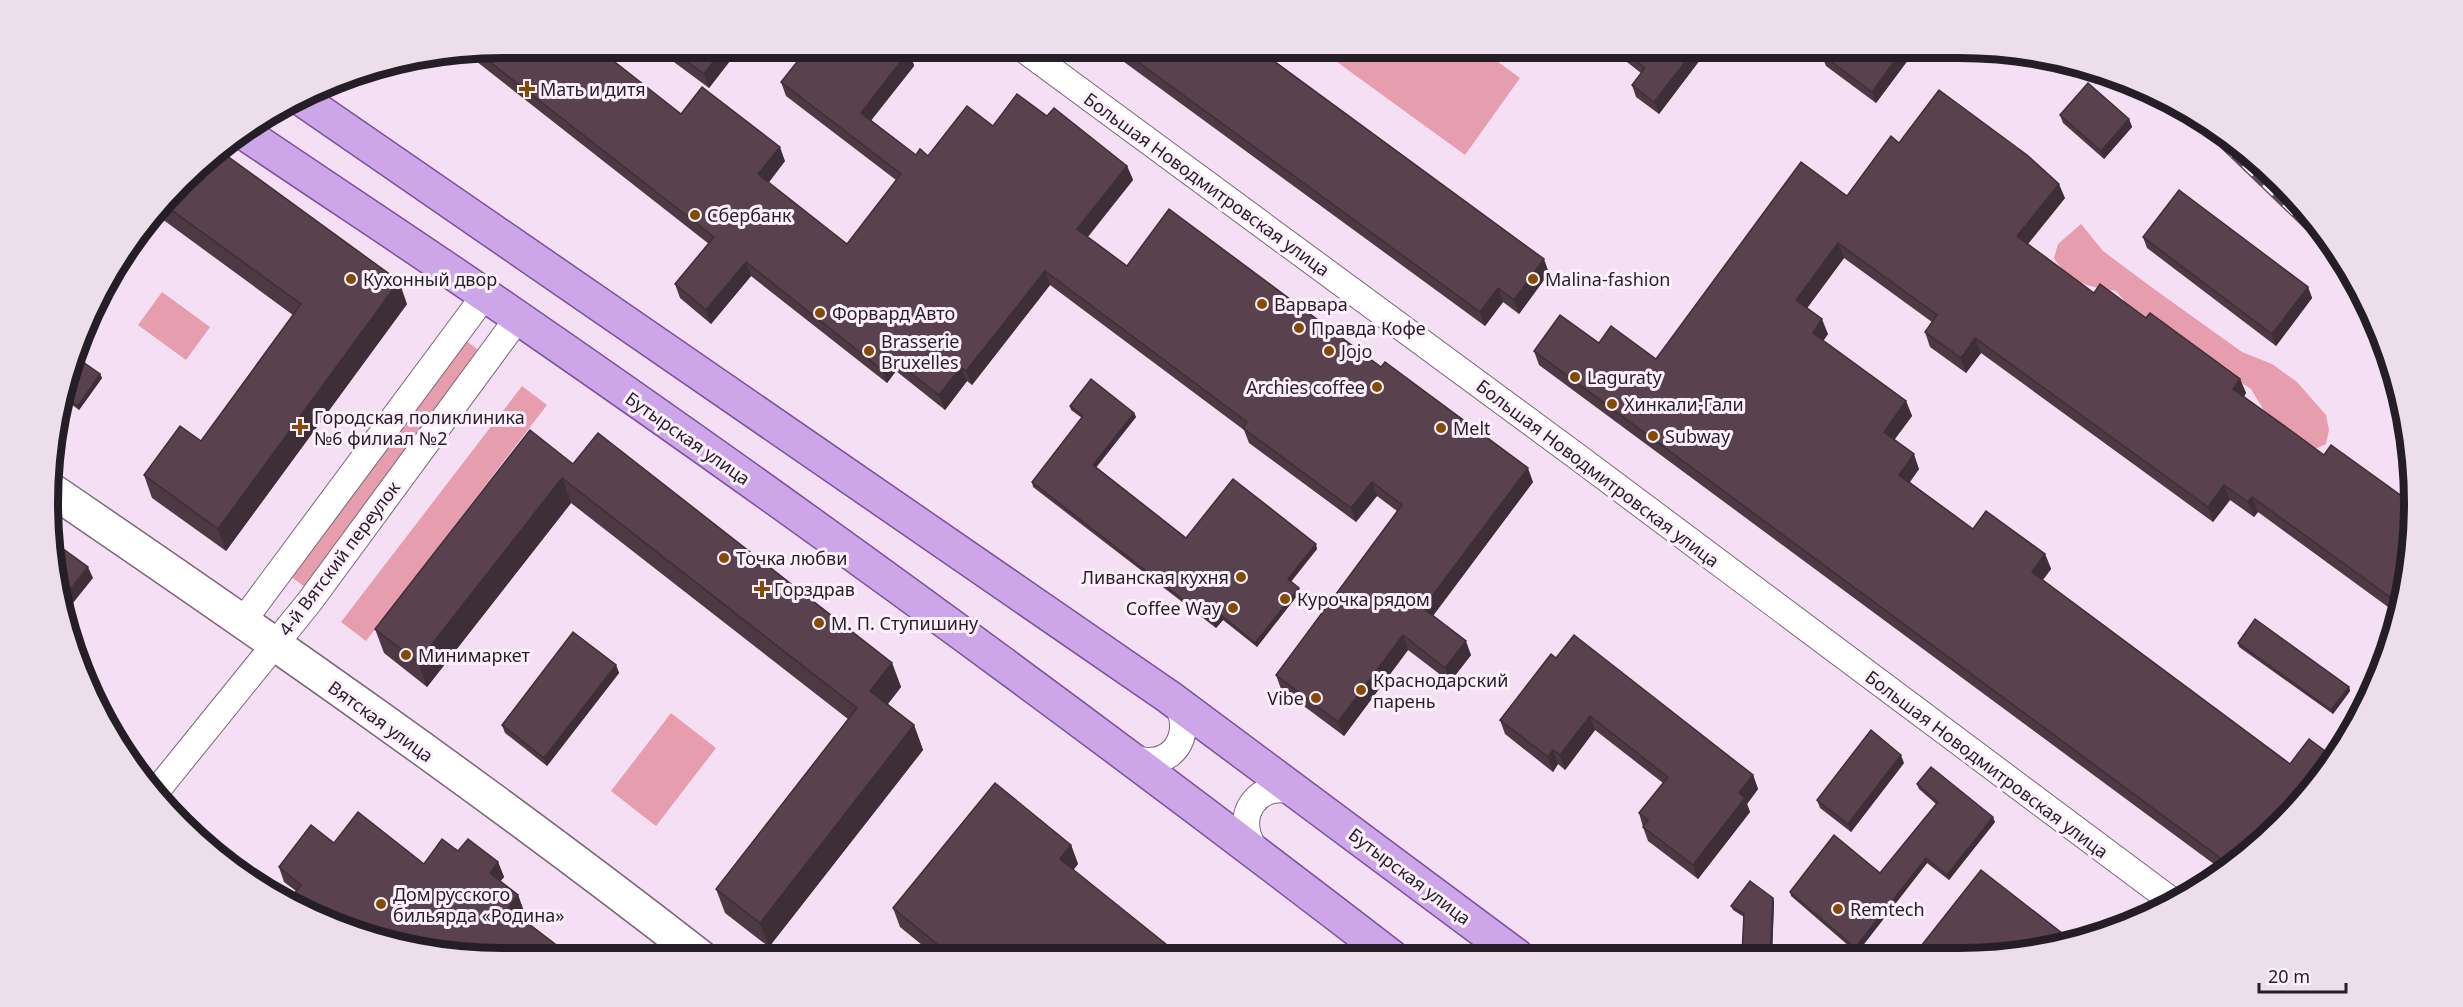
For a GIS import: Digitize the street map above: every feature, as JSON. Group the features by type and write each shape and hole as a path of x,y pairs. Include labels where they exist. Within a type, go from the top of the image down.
{"main road":[{"name":"Бутырская улица","path":"308,104 1169,697 1506,948"},
{"name":"Бутырская улица","path":"251,137 485,295 926,607 1259,854 1380,948"}],"street":[{"name":"Большая Новодмитровская улица","path":"1036,58 1575,455 2167,897"},
{"path":"243,621 485,295"},
{"name":"4-й Вятский переулок","path":"160,786 330,574 518,318"},
{"name":"Вятская улица","path":"58,495 243,621 600,879 689,948"},
{"name":"Бутырская улица","path":"1125,754 1149,761 1162,759 1176,747 1184,730 1184,717 1179,706 1169,697"},
{"name":"Бутырская улица","path":"1259,854 1250,845 1246,833 1245,820 1253,803 1268,791 1280,788 1293,790 1304,796"}],"shaded area":[{"path":"1340,58 1493,58 1520,78 1465,155 1337,62"},
{"path":"2081,224 2103,251 2154,289 2242,352 2272,364 2297,382 2326,415 2329,430 2326,444 2313,450 2266,414 2251,389 2178,342 2144,324 2116,291 2088,285 2066,273 2054,258 2058,244"},
{"path":"162,292 210,327 186,360 138,325"},
{"path":"460,336 482,353 309,590 286,573"},
{"path":"522,386 547,405 366,641 341,622"},
{"path":"671,713 716,748 656,826 611,791"}],"building":[{"path":"610,58 681,114 702,87 780,147 758,174 847,244 901,174 781,82 800,58 903,58 861,113 916,155 920,149 928,156 967,106 993,126 1017,94 1047,116 1054,108 1127,166 1077,229 1127,266 1169,209 1381,367 1385,362 1528,468 1423,608 1466,641 1445,668 1403,635 1338,722 1276,675 1402,505 1372,482 1351,508 1243,428 1247,422 1045,271 966,371 961,367 939,395 890,357 881,369 746,262 706,310 675,284 714,237 485,59"},
{"path":"682,58 716,58 704,74"},
{"path":"1133,58 1270,58 1544,259 1514,300 1498,288 1480,312"},
{"path":"1632,58 1688,58 1654,102 1632,85 1645,68"},
{"path":"1826,58 1897,58 1872,92"},
{"path":"2088,83 2129,119 2101,151 2060,115"},
{"path":"1939,90 2027,155 2059,184 2017,236 2094,293 2100,284 2146,318 2150,313 2240,379 2233,389 2324,455 2331,445 2404,498 2404,533 2394,600 2252,497 2248,502 2224,485 2208,507 1975,338 1961,358 1925,332 1937,315 1838,243 1796,300 1822,319 1813,333 1906,401 1884,432 1914,454 1899,475 1973,529 1986,511 2045,554 2032,572 2290,764 2309,739 2328,753 2294,797 2274,818 2225,861 1534,351 1560,315 1599,343 1611,326 1656,359 1801,162 1847,196 1891,136 1899,143"},
{"path":"226,155 399,281 218,529 144,475 180,426 201,441 301,304 170,209"},
{"path":"2179,190 2308,287 2272,334 2143,237"},
{"path":"82,361 100,374 78,406 71,401"},
{"path":"1091,379 1134,413 1093,465 1186,538 1233,479 1316,544 1288,579 1299,588 1255,643 1221,615 1214,624 1032,482 1083,416 1070,406"},
{"path":"530,430 573,464 598,433 892,663 870,691 914,725 760,923 716,889 857,708 562,478 418,662 375,629"},
{"path":"60,547 88,567 68,592"},
{"path":"2255,619 2349,687 2331,710 2238,643"},
{"path":"573,632 616,665 544,758 502,725"},
{"path":"1574,635 1753,775 1739,793 1745,798 1693,865 1643,827 1648,820 1639,813 1668,777 1590,716 1560,755 1553,750 1548,757 1500,720 1551,654 1556,658"},
{"path":"1871,730 1901,755 1848,824 1817,800"},
{"path":"1931,767 1993,817 1947,875 1926,858 1855,948 1790,892 1834,835 1880,873 1938,802 1917,784"},
{"path":"995,783 1071,845 1060,859 1171,948 942,948 893,908"},
{"path":"358,812 424,864 442,839 458,851 468,839 498,862 490,873 518,895 508,908 560,948 474,948 417,940 360,925 293,895 301,885 279,867 311,825 334,843"},
{"path":"1981,870 2065,935 1989,948 1920,948"},
{"path":"1750,881 1773,898 1770,948 1742,948 1744,914 1731,906"}],"railway":[{"path":"2220,143 2309,229"}],"place":[{"name":"Мать и дитя","path":"527,89"},
{"name":"Сбербанк","path":"695,215"},
{"name":"Кухонный двор","path":"351,279"},
{"name":"Malina-fashion","path":"1533,279"},
{"name":"Варвара","path":"1262,304"},
{"name":"Форвард Авто","path":"820,313"},
{"name":"Правда Кофе","path":"1299,328"},
{"name":"Brasserie Bruxelles","path":"869,351"},
{"name":"Jojo","path":"1329,351"},
{"name":"Laguraty","path":"1575,377"},
{"name":"Archies coffee","path":"1377,387"},
{"name":"Хинкали-Гали","path":"1612,404"},
{"name":"Городская поликлиника №6 филиал №2","path":"300,427"},
{"name":"Melt","path":"1441,428"},
{"name":"Subway","path":"1653,436"},
{"name":"Точка любви","path":"724,558"},
{"name":"Ливанская кухня","path":"1241,577"},
{"name":"Горздрав","path":"762,589"},
{"name":"Курочка рядом","path":"1285,599"},
{"name":"Coffee Way","path":"1233,608"},
{"name":"М. П. Ступишину","path":"819,623"},
{"name":"Минимаркет","path":"406,655"},
{"name":"Краснодарский парень","path":"1361,690"},
{"name":"Vibe","path":"1316,698"},
{"name":"Дом русского бильярда «Родина»","path":"381,904"},
{"name":"Remtech","path":"1838,909"}]}
